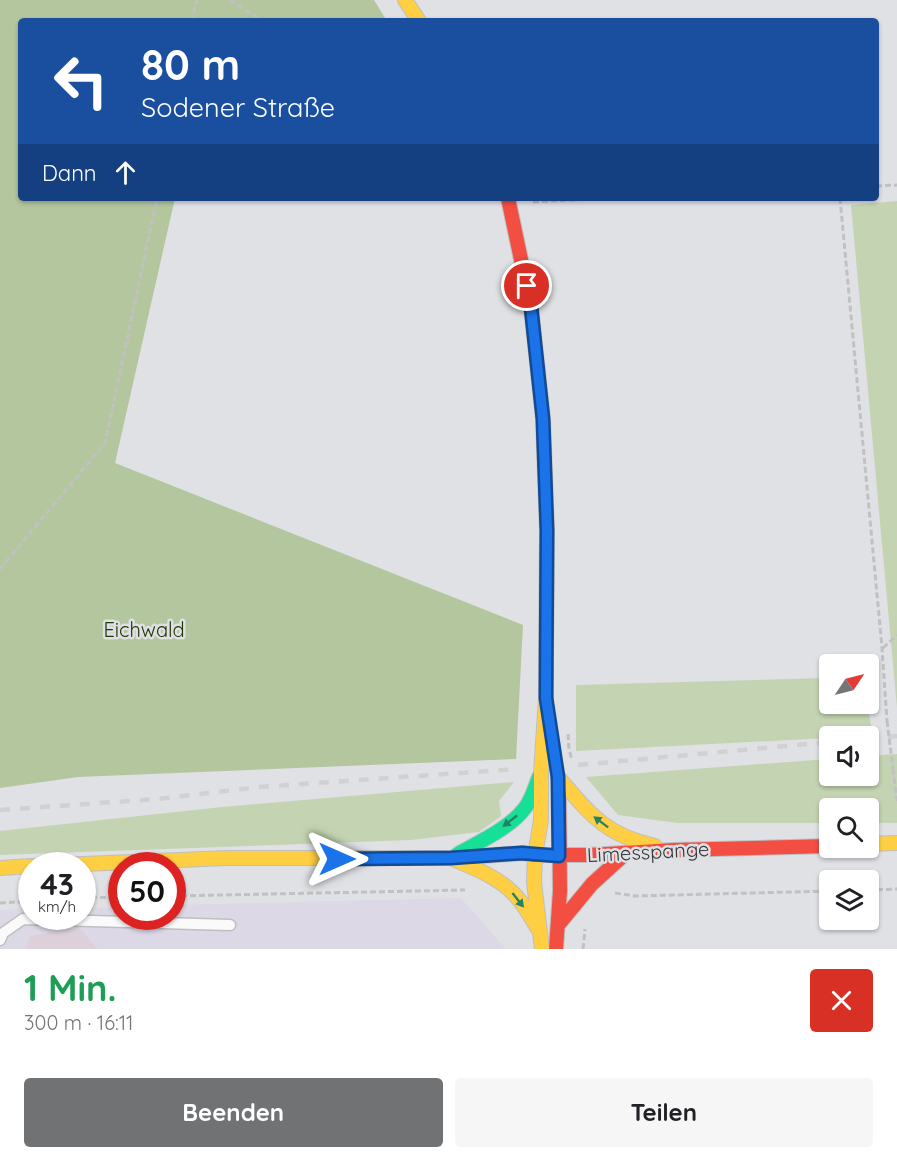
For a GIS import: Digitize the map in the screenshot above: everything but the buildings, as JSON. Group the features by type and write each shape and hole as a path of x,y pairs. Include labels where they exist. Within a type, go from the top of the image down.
{"main road":[{"path":"405,0 417,18"},
{"path":"508,201 531,307 543,419 547,531 546,698 541,773 541,820 535,855 534,882 542,949"},
{"path":"546,698 557,766 561,893 556,949"},
{"path":"557,766 592,815 614,832 640,843 674,850"},
{"path":"451,858 492,835 517,816 526,807 541,773"},
{"path":"879,844 897,843"},
{"name":"Limesspange","path":"96,863 227,858 451,858 522,853 559,856 819,846"},
{"path":"559,924 592,884 625,854"},
{"path":"451,858 488,875 511,891 541,933"},
{"name":"Limesspange","path":"0,867 18,866"}],"lane":[{"path":"0,940 3,933 23,919 230,925"}],"path":[{"path":"192,18 197,0"},
{"path":"230,0 258,18"},
{"path":"879,186 897,185"},
{"path":"0,569 105,443 156,201"},
{"path":"840,201 887,721 897,801"},
{"path":"882,648 897,635"},
{"path":"592,884 604,892 635,896 819,891"},
{"path":"879,890 897,889 897,895"},
{"path":"186,896 474,890"},
{"path":"0,903 18,902"}],"shaded area":[{"path":"461,898 506,949 0,949 0,910 18,909 18,930 96,930 96,908 108,907 108,930 186,930 186,905"}],"green space":[{"name":"Eichwald","path":"0,0 374,0 385,18 18,18 18,201 174,201 115,463 523,625 516,759 78,777 0,788"},
{"path":"897,201 897,708 851,205"},
{"path":"819,678 819,714 869,714 871,726 819,726 819,739 576,751 576,685"},
{"path":"897,754 897,823 879,823 879,798 819,798 819,823 678,823 618,815 586,777 819,760 819,786 879,786 879,755"},
{"path":"514,782 499,801 501,816 479,832 411,840 82,852 18,852 18,854 0,855 0,831 222,807"}],"railway":[{"path":"879,738 897,736"},
{"path":"578,765 819,743"},
{"path":"0,810 158,799 259,787 518,769"}],"traffic: fast":[{"path":"458,854 494,834 519,815 530,801 539,777"}],"traffic: slow":[{"path":"405,0 417,18"},
{"path":"542,949 534,882 535,855 541,820 546,652"},
{"path":"558,777 590,812 611,829 623,836 655,846"},
{"path":"879,844 897,843"},
{"path":"96,863 227,858 467,857"},
{"path":"453,859 485,873 508,888 521,902 538,929"},
{"path":"0,868 18,867"}],"traffic: jam":[{"path":"509,201 531,307 543,419 547,531 546,652"},
{"path":"556,949 560,891 559,795"},
{"path":"467,857 522,853 589,855 819,846"},
{"path":"559,924 592,884 625,854"}],"route":[{"path":"337,859 451,858 522,853 559,856 558,777 546,698 547,531 543,419 527,286"}]}
